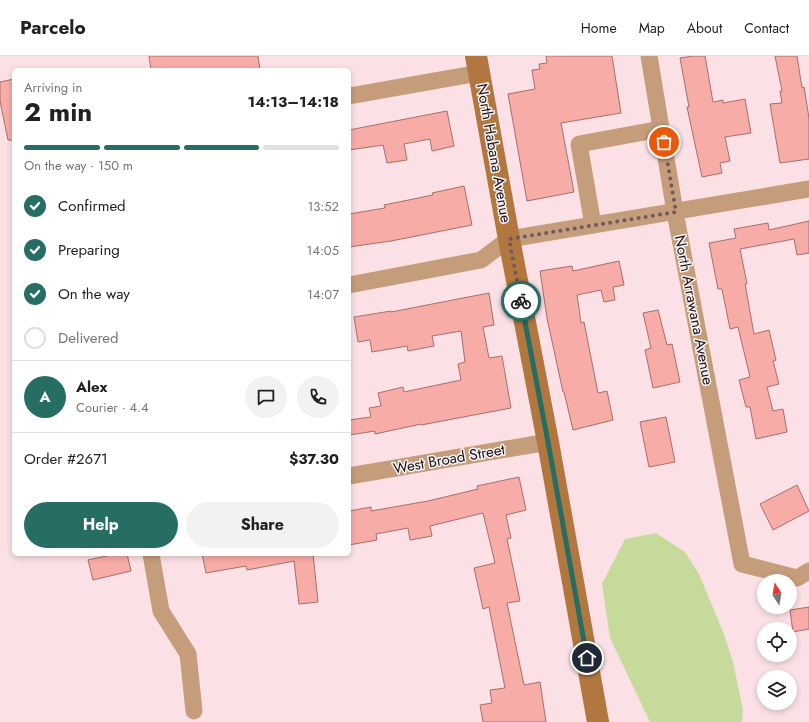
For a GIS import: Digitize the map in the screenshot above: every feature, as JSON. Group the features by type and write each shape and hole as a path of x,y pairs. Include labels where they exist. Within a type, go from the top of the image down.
{"street":[{"name":"North Arrawana Avenue","path":"648,56 742,564 797,578 809,571"},
{"path":"351,96 478,64"},
{"name":"North Habana Avenue","path":"478,64 598,722"},
{"path":"593,225 579,144 661,128"},
{"path":"351,286 481,260 509,239 809,189"},
{"name":"West Broad Street","path":"351,476 548,442"},
{"path":"151,556 161,611 188,654 194,711"}],"green space":[{"path":"656,533 685,552 699,574 724,634 733,662 743,710 742,722 650,722 610,638 602,584 625,539"}],"building":[{"path":"149,56 258,56 260,68 151,68"},
{"path":"546,56 612,56 621,113 561,123 574,192 527,201 508,94 535,89 532,70 540,69 539,64 547,63"},
{"path":"705,56 713,102 723,100 723,103 745,99 751,133 725,137 730,161 720,163 722,173 702,177 687,107 689,107 680,58"},
{"path":"775,56 797,56 809,118 809,159 780,163 770,104 782,103 780,91 782,91"},
{"path":"12,79 12,140 8,140 0,101 0,82"},
{"path":"447,111 454,146 432,151 430,139 404,144 407,160 387,163 383,145 351,150 351,130"},
{"path":"464,186 472,225 391,241 351,247 351,214 385,208 384,205 433,195 432,193"},
{"path":"809,221 809,253 797,255 794,239 740,249 747,284 745,284 754,334 769,330 776,360 773,361 779,384 767,387 773,411 783,409 787,432 756,439 750,407 746,407 739,380 750,377 738,327 730,329 722,289 718,289 709,243 736,238 734,229 768,223 769,230"},
{"path":"619,261 624,285 613,287 615,300 604,302 601,290 577,295 581,323 584,322 598,393 607,391 613,420 573,430 547,318 540,271 572,266 573,271"},
{"path":"489,293 494,325 483,327 489,358 502,356 511,408 375,434 375,431 351,435 351,420 371,417 369,408 381,406 378,393 403,387 404,392 461,380 458,364 465,362 461,331 432,336 434,346 408,351 407,346 372,352 370,340 358,342 354,317 391,312"},
{"path":"658,310 667,345 672,344 680,382 653,388 645,350 651,348 643,313"},
{"path":"666,417 675,462 649,467 640,422"},
{"path":"519,477 526,510 506,515 511,538 507,539 520,601 507,603 524,685 540,682 546,722 483,722 480,705 492,703 490,690 505,688 489,607 483,609 474,568 495,563 483,513 430,526 432,536 410,540 408,528 376,534 377,540 351,545 351,511 371,507 371,511 428,501 478,489 477,486"},
{"path":"797,485 809,511 773,530 760,504"},
{"path":"106,556 127,556 131,571 93,580 88,560"},
{"path":"202,556 313,556 318,602 299,604 294,561 247,570 246,566 206,573"},
{"path":"809,607 809,629 797,631 797,622 792,622 791,614 797,614 797,609"}],"way so far":[{"path":"521,301 509,239 676,212 664,142"}],"route":[{"path":"521,301 587,658"}]}
